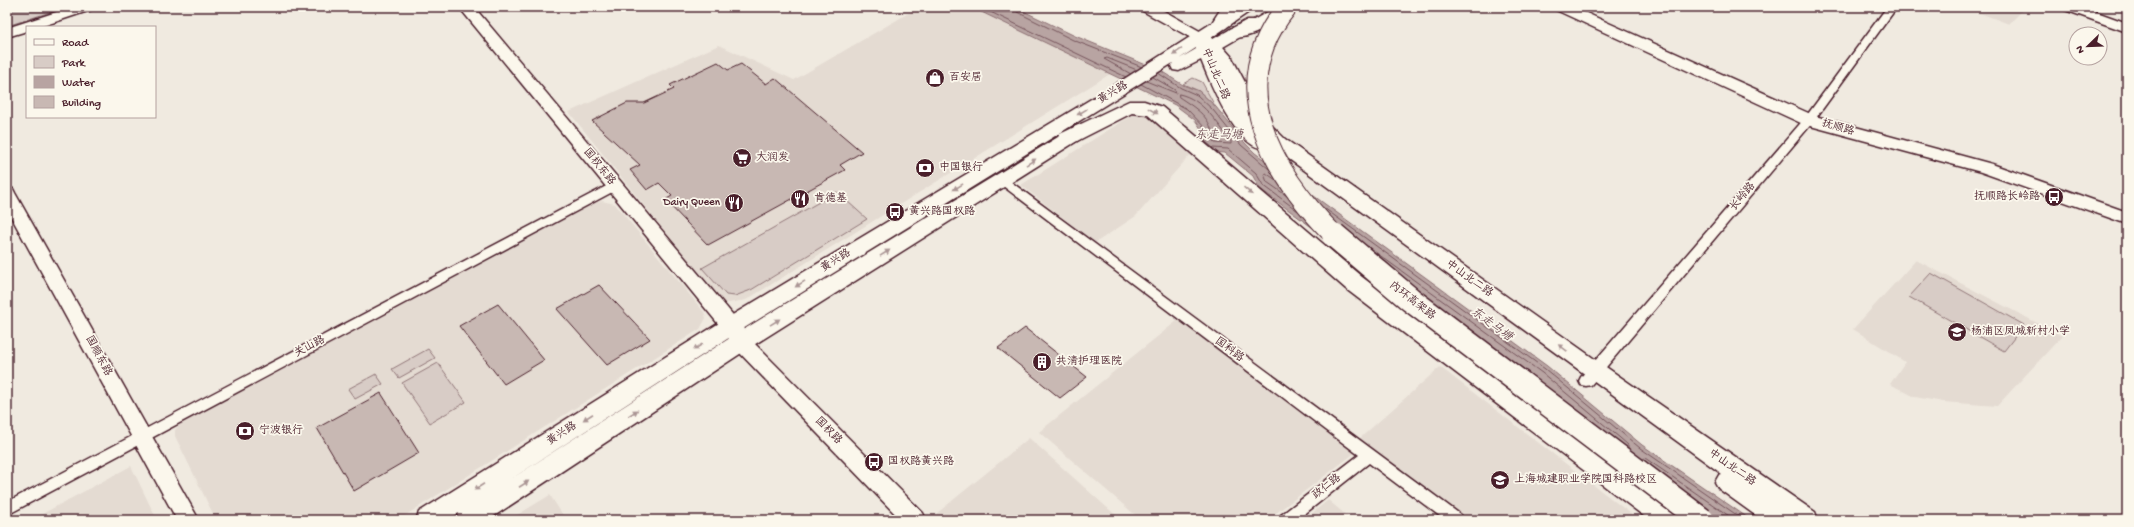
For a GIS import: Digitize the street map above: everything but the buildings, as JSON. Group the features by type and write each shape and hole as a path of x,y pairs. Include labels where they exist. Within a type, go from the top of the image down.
{"highway":[{"path":"1220,24 1226,14 1236,7"},
{"name":"内环高架路","path":"1274,7 1261,27 1247,61 1245,83 1246,113 1254,143 1266,168 1302,219 1365,277 1680,520"},
{"path":"1236,33 1258,25 1287,7"},
{"name":"内环高架路","path":"1287,7 1277,18 1264,43 1256,74 1255,96 1266,140 1280,171 1310,211 1346,248 1416,304 1702,520"},
{"path":"1067,139 1120,111 1134,106 1144,107 1155,111 1354,283 1401,320 1669,520"}],"main road":[{"name":"黄兴路","path":"1206,45 1220,24 1248,7"},
{"name":"黄兴路","path":"428,520 736,334 1161,70 1206,45 1236,33 1279,7"},
{"name":"中山北二路","path":"1206,45 1228,103 1242,124 1256,138 1591,376 1806,520"},
{"name":"黄兴路","path":"468,520 736,334 1003,180 1067,139 1134,88"},
{"name":"中山北二路","path":"1591,376 1781,520"}],"street":[{"path":"28,26 86,7"},
{"name":"国权东路","path":"466,7 736,334"},
{"path":"1146,7 1206,45"},
{"name":"抚顺路","path":"1561,7 1809,120 1986,168 2127,218"},
{"name":"长岭路","path":"1591,376 1809,120 1892,7"},
{"path":"2070,7 2127,28"},
{"path":"7,33 26,27"},
{"name":"国科路","path":"1003,180 1456,520"},
{"name":"关山路","path":"7,509 614,186"},
{"name":"国顺东路","path":"7,193 188,520"},
{"name":"国权路","path":"736,334 915,520"},
{"name":"政仁路","path":"1286,520 1369,455"}],"shaded area":[{"path":"919,7 971,7 1110,74 746,300 723,304 569,112 719,45 794,80"},
{"path":"1964,7 2026,7 2009,24"},
{"path":"1137,112 1148,116 1191,154 1136,216 1095,243 1021,185"},
{"path":"602,201 615,204 704,312 706,318 700,329 398,520 216,520 175,436 175,430 181,423 189,417 482,261 593,203"},
{"name":"杨浦区凤城新村小学","path":"1916,260 2062,336 1997,406 1943,402 1915,397 1890,384 1905,362 1853,329"},
{"path":"1178,320 1356,452 1267,520 1141,520 1039,432"},
{"name":"上海城建职业学院国科路校区","path":"1440,367 1639,520 1465,520 1358,440"},
{"path":"1029,438 1121,520 942,520 936,514"},
{"path":"131,466 157,520 31,520"},
{"path":"550,495 566,520 509,520"},
{"path":"1328,500 1352,520 1304,520"}],"green space":[{"path":"7,7 66,7 7,26"},
{"path":"1193,78 1202,82 1215,106 1199,91 1183,84"},
{"path":"837,192 867,219 751,290 735,296 726,295 702,268"},
{"path":"1931,273 2024,325 2004,351 1909,297"},
{"path":"428,349 435,358 399,378 392,369"},
{"path":"438,363 466,402 430,423 402,383"},
{"path":"376,374 383,384 355,399 348,389"}],"water":[{"name":"东走马塘","path":"971,7 1015,7 1075,36 1161,71 1183,85 1199,91 1216,107 1244,142 1255,153 1547,366 1642,445 1751,520 1707,520 1259,188 1253,176 1225,153 1211,152 1197,140 1204,133 1195,120 1175,105"}],"place":[{"name":"百安居","path":"935,78"},
{"name":"大润发","path":"742,158"},
{"name":"中国银行","path":"925,168"},
{"name":"抚顺路长岭路","path":"2054,197"},
{"name":"肯德基","path":"800,199"},
{"name":"Dairy Queen","path":"734,203"},
{"name":"黄兴路国权路","path":"895,212"},
{"name":"杨浦区凤城新村小学","path":"1957,332"},
{"name":"共清护理医院","path":"1042,362"},
{"name":"宁波银行","path":"245,431"},
{"name":"国权路黄兴路","path":"874,462"},
{"name":"上海城建职业学院国科路校区","path":"1500,480"}]}
